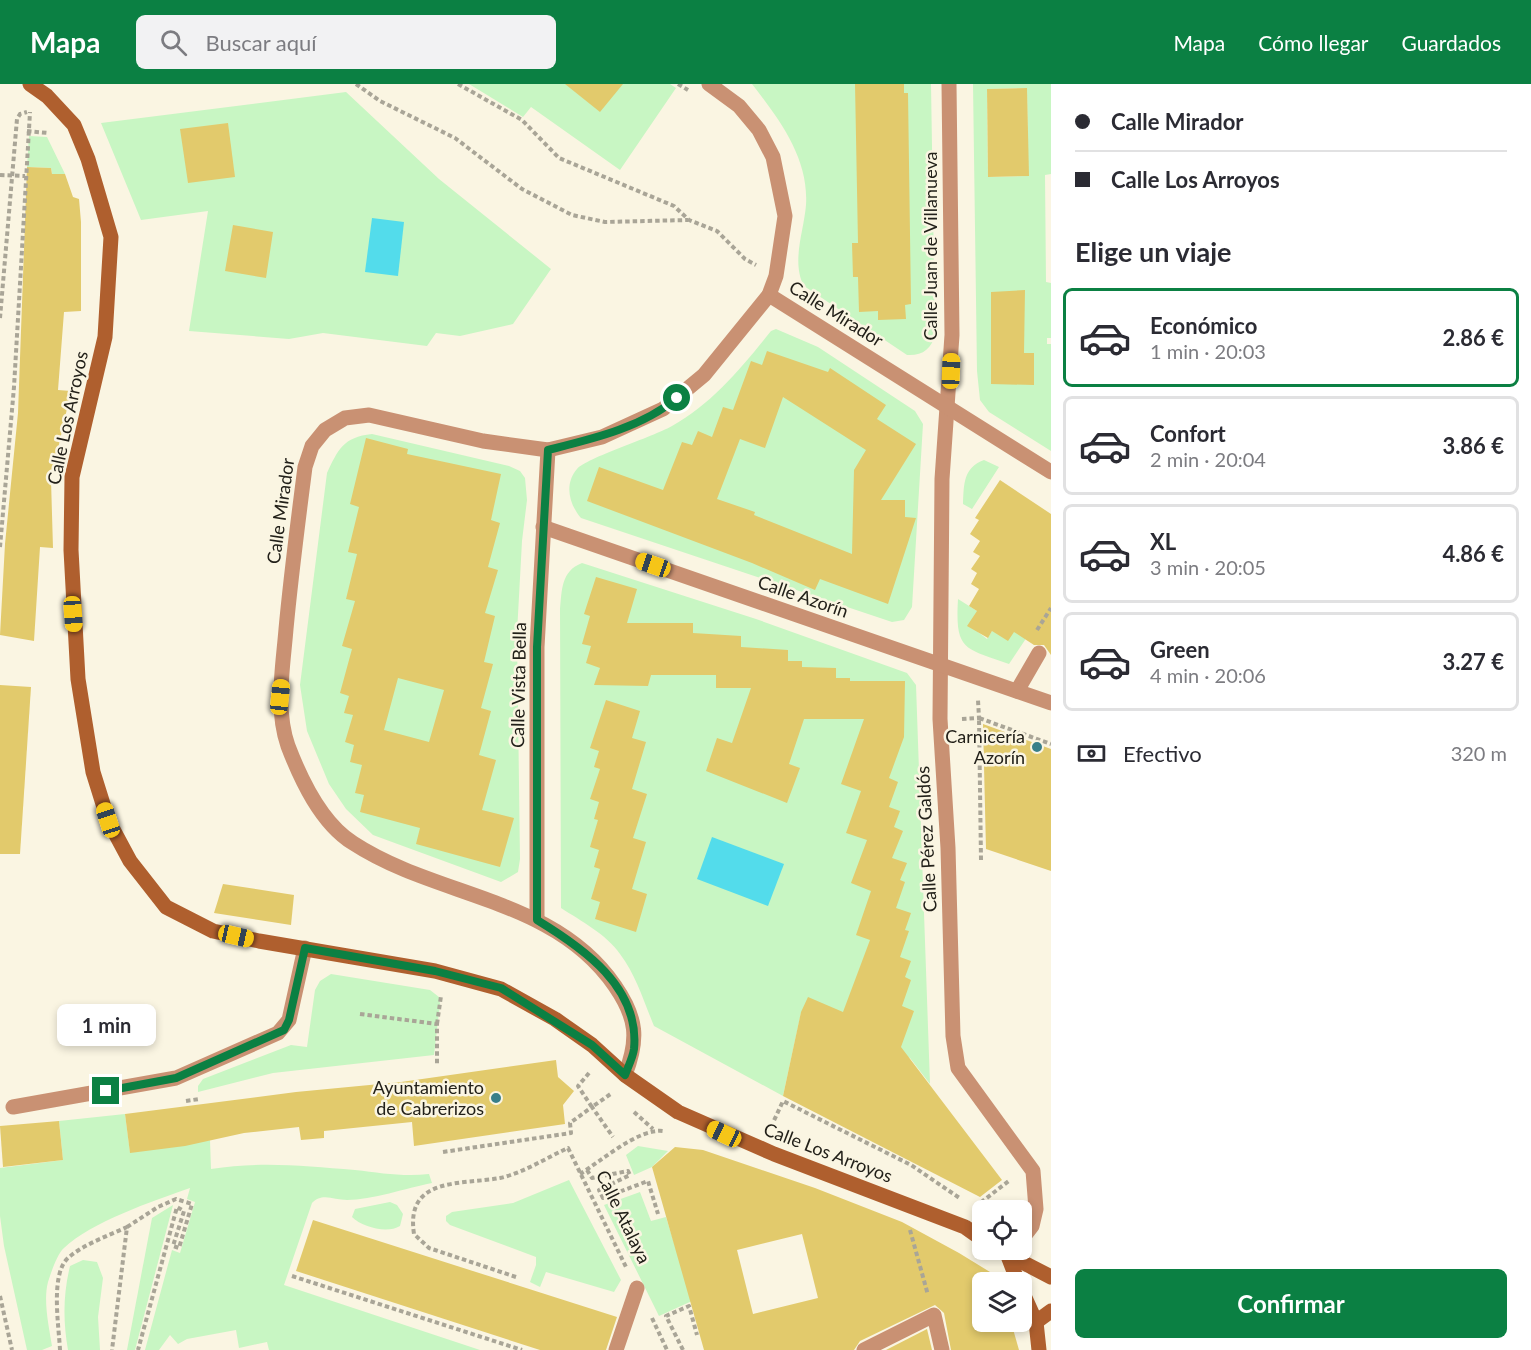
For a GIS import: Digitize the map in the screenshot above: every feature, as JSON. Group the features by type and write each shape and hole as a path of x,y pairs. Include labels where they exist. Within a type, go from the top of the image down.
{"street":[{"name":"Calle Los Arroyos","path":"30,84 47,96 74,125 88,159 111,237 105,337 72,477 70,505 72,603 78,679 93,772 108,820 130,861 166,907 213,931 435,971 501,988 592,1045 625,1075 678,1112 724,1134 965,1227 972,1232"},
{"path":"709,84 740,106 759,130 773,157 785,216 776,276 769,295"},
{"name":"Calle Juan de Villanueva","path":"949,84 952,334 949,407"},
{"name":"Calle Mirador","path":"625,1075 634,1051 634,1024 628,1005 603,968 580,948 537,920 493,899 389,864 351,842 325,817 308,788 288,744 280,697 305,467 312,446 325,430 345,418 369,415 483,441 548,450 602,436 663,409 704,375 769,295 1051,472"},
{"name":"Calle Pérez Galdós","path":"949,407 942,479 940,666 953,1036 958,1068 1033,1171 1036,1209 1032,1226"},
{"name":"Calle Vista Bella","path":"537,920 537,647 548,450"},
{"name":"Calle Azorín","path":"543,527 1051,703"},
{"path":"1017,691 1039,653"},
{"path":"13,1107 176,1078 284,1030 289,1020 305,948"},
{"path":"1021,1260 1051,1277"},
{"name":"Calle Atalaya","path":"616,1350 636,1288"},
{"path":"1036,1322 1051,1311"},
{"path":"1032,1313 1036,1322 1039,1350"},
{"path":"864,1350 934,1316 942,1350"}],"path":[{"path":"356,84 380,101 455,138 522,189 572,215 605,222 689,220"},
{"path":"458,84 522,120 559,158 674,206 689,220 717,231 745,259 776,276"},
{"path":"678,84 698,95"},
{"path":"0,318 17,119 20,114 28,112 38,118"},
{"path":"0,547 14,387 28,112"},
{"path":"43,122 54,142"},
{"path":"27,131 49,133"},
{"path":"0,175 25,176"},
{"path":"753,274 759,255"},
{"path":"981,860 979,718 1051,744"},
{"path":"360,1014 437,1024 437,1065"},
{"path":"587,1076 578,1086 613,1137"},
{"path":"443,1152 571,1133 570,1123 614,1091 622,1100"},
{"path":"769,1132 783,1101 911,1165 974,1208 1012,1178"},
{"path":"630,1108 654,1129"},
{"name":"Calle Atalaya","path":"516,1277 455,1258 420,1242 414,1234 414,1213 421,1198 433,1189 451,1183 500,1178 568,1148 667,1350"},
{"name":"Calle Atalaya","path":"587,1170 592,1178 628,1171 630,1175 600,1190 603,1198 648,1181 658,1214"},
{"path":"60,1350 57,1284 66,1260 78,1251 176,1199 192,1204 179,1248 173,1246 184,1211 177,1207 138,1350"},
{"path":"904,1203 934,1316"},
{"path":"112,1350 127,1227"},
{"path":"292,1276 522,1350"},
{"path":"0,1296 12,1350"},
{"path":"683,1350 666,1316 688,1306 697,1335"}],"green space":[{"path":"469,84 670,84 676,88 620,170 531,107 523,117"},
{"path":"752,84 931,84 935,334 929,348 922,353 907,355 804,286 800,277 798,257 806,205 803,171 782,125"},
{"path":"973,84 1051,84 1051,174 1045,175 1046,282 1051,283 1051,338 1047,338 1047,344 1051,344 1051,451 989,412 980,400 977,371","holes":["1027,88 1028,176 988,177 987,89"]},
{"path":"346,92 439,179 551,269 513,324 460,336 436,333 427,346 323,333 289,339 189,331 208,211 141,220 101,123"},
{"path":"29,136 47,137 65,174 52,174 51,168 27,167"},
{"path":"776,329 818,347 915,411 923,424 912,607 904,620 892,622 581,518 573,507 569,487 577,469 593,459 663,431 687,417 714,396 771,331"},
{"path":"372,434 509,466 520,471 525,478 527,500 522,541 517,633 520,859 518,872 501,882 373,835 346,809 329,784 307,731 300,685 327,473 343,446 354,438"},
{"path":"984,460 999,467 972,509 963,504 966,478 972,467"},
{"path":"582,563 756,619 907,673 916,685 930,1084 910,1058 801,1013 783,1096 654,1026 635,980 620,954 600,934 561,908 560,609 566,576 575,566"},
{"path":"958,599 977,611 978,632 987,639 992,631 1023,618 1035,625 1009,664 972,650 966,645 958,629"},
{"path":"331,974 430,990 439,997 434,1055 273,1073 198,1092 198,1086 203,1079 291,1045 307,1047 315,990 320,981"},
{"path":"125,1114 130,1152 210,1140 211,1169 248,1165 283,1165 401,1175 429,1174 432,1183 357,1199 342,1200 324,1197 312,1203 284,1285 480,1350 269,1350 267,1342 239,1348 236,1330 187,1339 178,1344 170,1335 159,1350 145,1350 172,1250 180,1253 195,1202 187,1199 190,1188 106,1221 76,1238 64,1248 54,1264 46,1297 52,1346 42,1350 27,1350 4,1246 0,1216 0,1168 63,1160 59,1121"},
{"path":"638,1146 668,1151 652,1167 634,1175 626,1155"},
{"path":"569,1180 621,1280 614,1292 546,1272 540,1287 530,1282 536,1265 536,1257 450,1225 446,1221 446,1216 452,1212 513,1203"},
{"path":"640,1192 651,1221 666,1217 692,1301 659,1316 604,1205"},
{"path":"390,1202 397,1205 403,1214 400,1226 395,1228 375,1228 362,1224 352,1217 355,1209"},
{"path":"173,1205 135,1350 127,1350 152,1218"},
{"path":"83,1260 97,1262 103,1278 98,1317 100,1350 68,1350 65,1329 66,1287 70,1266"}],"water":[{"path":"372,218 404,222 398,276 365,272"},
{"path":"712,837 784,864 768,906 697,879"}],"building":[{"path":"565,84 623,84 600,112"},
{"path":"855,84 904,84 904,93 908,93 911,304 905,305 906,319 878,320 878,311 859,312 858,277 853,277 852,243 858,243"},
{"path":"1027,88 1029,176 988,177 987,89"},
{"path":"228,123 235,177 188,183 180,129"},
{"path":"27,167 51,168 52,174 65,174 73,197 79,199 81,222 81,311 64,312 58,390 71,391 51,480 53,548 40,547 34,641 0,635 5,544 18,413"},
{"path":"233,225 273,232 266,278 225,271"},
{"path":"1025,290 1024,353 1034,353 1034,385 991,384 991,292"},
{"path":"767,351 828,372 830,368 886,405 877,419 916,444 881,500 905,500 905,517 916,518 888,604 820,579 815,590 752,563 587,501 599,467 663,490 682,442 692,445 698,431 712,437 723,407 733,410 751,361 762,365","holes":["783,397 866,450 854,470 852,554 754,515 755,512 717,499 740,439 765,448"]},
{"path":"366,438 408,449 407,454 501,474 491,520 500,523 488,567 498,570 485,613 495,616 484,662 493,664 481,708 491,711 479,755 496,760 482,810 514,818 500,867 416,844 420,828 360,812 364,795 355,793 362,765 350,762 354,745 345,742 353,715 344,713 349,696 340,693 352,649 342,646 355,601 346,599 357,554 348,552 359,507 350,504","holes":["398,678 444,690 429,742 384,730"]},
{"path":"1000,480 1051,514 1051,655 1044,645 1034,645 1014,632 1008,641 992,631 988,638 967,626 977,611 969,606 979,589 971,584 977,573 971,569 980,556 973,552 980,541 970,534 979,520 975,518"},
{"path":"596,577 637,589 627,623 693,623 693,633 741,636 741,647 788,650 788,661 802,661 802,667 836,668 836,678 850,678 850,681 905,681 904,737 889,778 898,782 889,807 900,811 894,827 903,831 892,858 907,863 900,880 905,882 896,908 911,913 905,930 909,931 900,957 911,961 905,977 911,980 902,1006 914,1011 901,1047 1002,1180 980,1197 783,1096 801,1012 808,997 843,1012 870,940 856,935 871,891 851,883 867,840 846,833 861,791 841,784 864,719 804,719 789,764 800,768 787,803 706,771 717,738 732,743 751,688 716,688 716,675 651,675 648,686 594,685 600,668 586,663 591,646 582,644 590,616 584,614"},
{"path":"0,685 31,687 20,854 0,854"},
{"path":"606,700 640,711 632,738 646,742 632,789 647,794 633,838 646,842 632,889 647,894 636,932 595,919 600,902 591,899 600,869 594,867 599,850 590,847 598,820 594,819 599,802 590,799 600,769 594,767 599,751 590,748"},
{"path":"983,724 1051,749 1051,871 986,849"},
{"path":"223,884 294,895 291,925 214,913"},
{"path":"556,1060 558,1077 574,1091 563,1105 565,1124 414,1146 412,1122 324,1131 324,1138 301,1140 299,1127 244,1133 185,1146 130,1153 125,1114 296,1092 401,1082"},
{"path":"59,1121 63,1160 3,1167 0,1126"},
{"path":"675,1147 703,1150 815,1188 902,1222 959,1253 990,1272 972,1272 972,1332 1014,1332 1019,1350 951,1350 944,1313 935,1305 860,1341 854,1350 704,1350 652,1167","holes":["802,1234 818,1298 753,1314 737,1250"]},
{"path":"313,1220 617,1317 606,1350 540,1350 296,1271"},
{"path":"927,1329 932,1350 886,1350"}],"place":[{"name":"Carnicería Azorín","path":"1037,747"},
{"name":"Ayuntamiento de Cabrerizos","path":"496,1098"}],"route":[{"path":"106,1091 176,1078 284,1030 289,1020 305,948 435,971 501,988 555,1019 592,1045 625,1075 634,1051 634,1024 628,1005 603,968 580,948 537,920 537,647 548,450 602,436 663,409 677,398"}]}
